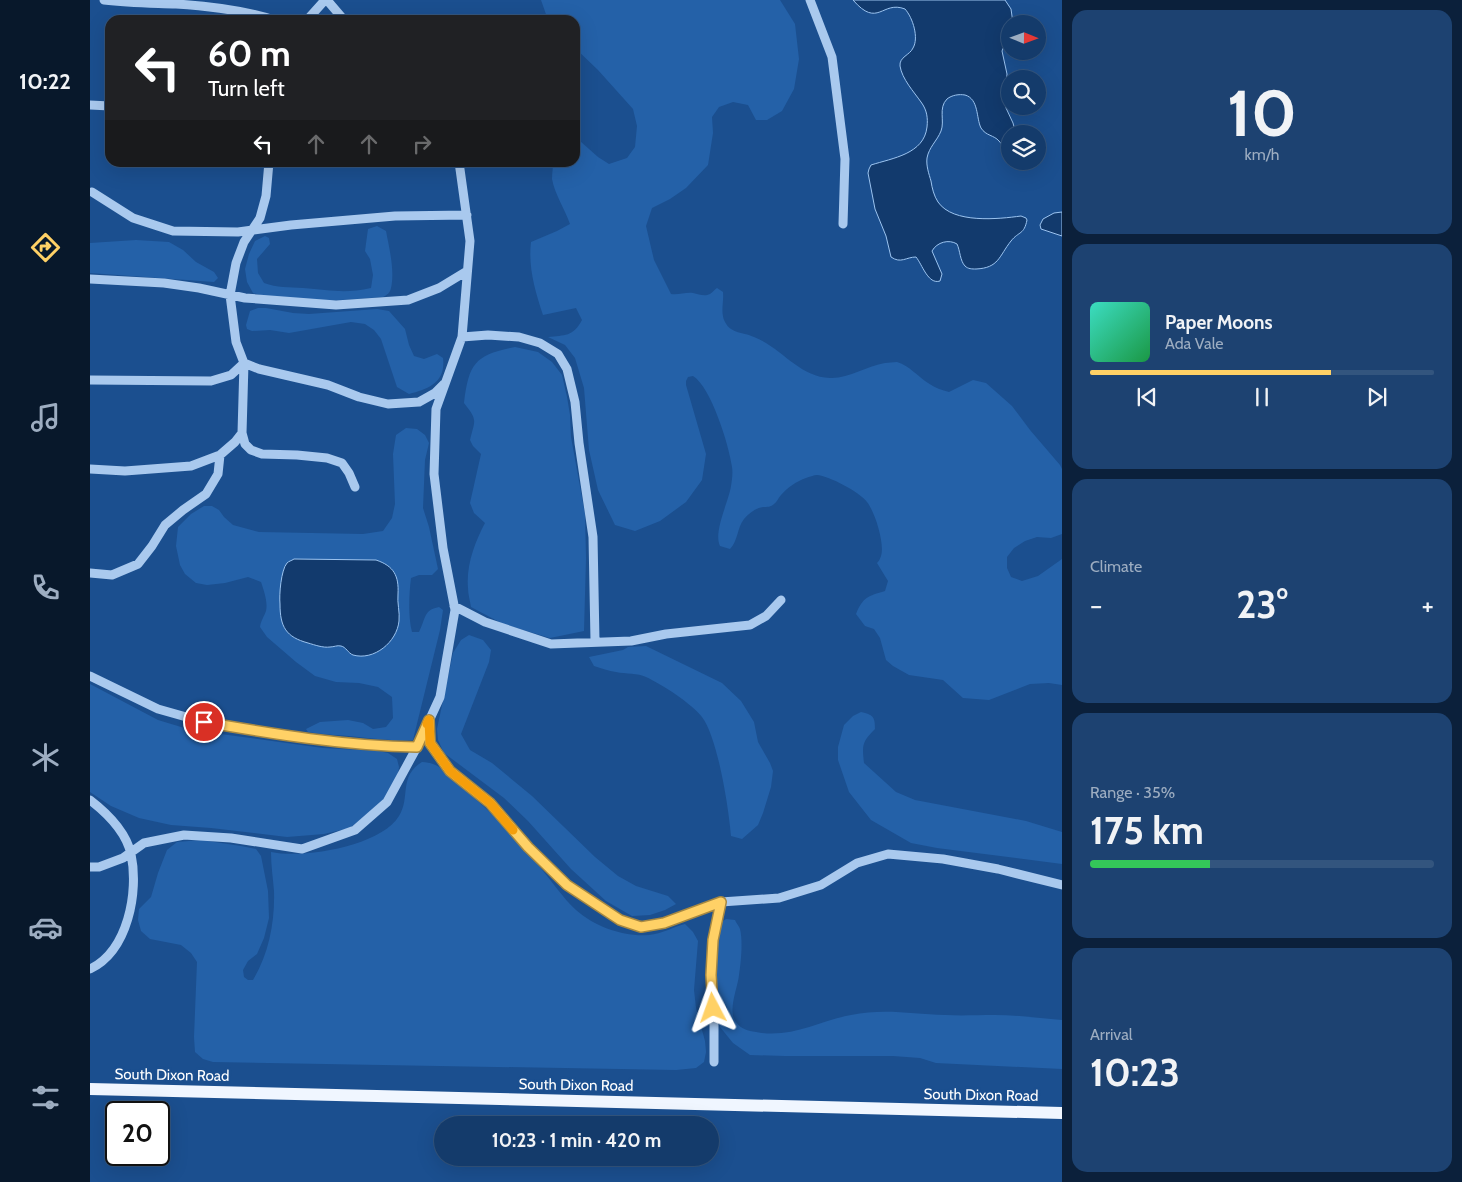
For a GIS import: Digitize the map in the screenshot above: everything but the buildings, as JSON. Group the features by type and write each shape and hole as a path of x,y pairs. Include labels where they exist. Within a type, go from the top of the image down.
{"main road":[{"name":"South Dixon Road","path":"90,1089 1062,1113"}],"lane":[{"path":"104,0 218,8 260,15"},
{"path":"312,15 326,0 340,15"},
{"path":"810,0 832,57 845,159 843,224"},
{"path":"90,105 105,106"},
{"path":"268,167 266,196 260,218 244,242 236,263 230,295 236,342 244,363 242,433 245,444 251,450 262,454 326,458 342,463 355,487"},
{"path":"90,868 99,867 123,858 144,843 184,835 231,838 302,849 355,830 387,802 417,747 440,696 455,610 443,548 434,474 436,409 462,337 468,271 470,241 460,167"},
{"path":"92,192 133,218 173,231 238,232 291,225 395,216 467,215"},
{"path":"90,280 164,283 245,298 336,305 408,300 439,288 468,271"},
{"path":"462,337 496,335 519,337 540,343 558,354 567,370 575,402 593,537 595,641"},
{"path":"90,380 211,381 231,375 244,363"},
{"path":"244,363 259,370 328,385 359,397 388,404 419,402 434,393 446,381"},
{"path":"90,469 124,471 191,466 220,455 242,433"},
{"path":"90,573 112,575 138,564 165,525 206,494 218,474 220,455"},
{"path":"454,606 484,622 551,644 631,641 666,634 750,625 766,616 781,600"},
{"path":"90,676 158,709 204,722 304,738 417,747"},
{"path":"429,720 430,743 450,771 490,803 528,847 567,885 620,920 641,927 664,923 721,902 779,898 821,884 857,863 888,854 943,859 998,868 1062,885"},
{"path":"90,800 104,811 124,838 131,853 134,885 129,918 117,944 98,965 90,969"},
{"path":"714,1062 711,975 713,940 721,902"}],"shaded area":[{"path":"541,0 780,0 795,24 799,59 794,89 782,111 767,120 756,120 748,105 733,102 719,107 712,117 713,133 708,165 686,188 652,208 646,226 654,260 671,294 690,293 706,295 717,288 723,292 723,315 725,322 731,329 764,342 809,373 837,378 885,363 897,362 931,385 949,392 973,380 986,383 1012,406 1062,469 1062,534 1051,538 1037,537 1025,541 1014,548 1007,557 1007,568 1011,577 1022,581 1038,576 1062,559 1062,685 1049,683 1030,684 989,700 963,698 943,680 909,675 886,660 880,638 874,629 865,626 856,614 861,604 867,598 885,591 888,581 877,563 882,551 879,528 870,507 863,498 851,489 829,478 816,475 803,479 789,487 773,505 758,508 746,517 730,549 720,546 718,533 730,492 732,467 718,417 700,382 693,376 688,377 686,385 706,454 702,480 686,502 660,521 635,531 615,525 598,490 589,450 584,388 575,358 565,345 548,337 572,332 579,326 582,320 576,308 543,315 533,279 530,251 531,242 570,224 553,185 553,167 580,167 580,141 609,164 627,158 635,147 637,126 633,109 580,53 580,15 546,15"},
{"path":"853,0 1005,0 1011,9 1012,15 1001,15 1001,60 1004,60 1006,70 1001,70 1001,115 1009,115 1014,125 1001,125 1001,143 985,133 981,128 975,105 970,97 965,95 953,96 944,103 941,131 927,158 934,195 945,209 965,217 989,219 1021,216 1026,218 1026,225 1023,231 1011,241 994,264 984,268 970,269 963,264 957,244 947,242 940,244 932,251 942,274 940,281 936,281 929,277 916,257 898,260 891,257 886,236 875,209 868,173 869,169 871,165 898,157 914,149 925,136 927,117 923,105 906,80 900,66 901,60 910,52 915,44 913,23 908,13 905,9 897,7 874,13 861,8"},
{"path":"1062,212 1062,236 1041,229 1040,225 1043,219 1054,213"},
{"path":"377,226 386,231 392,267 391,290 383,297 318,301 285,299 253,293 247,282 245,269 249,254 255,241 265,236 269,238 270,244 257,259 258,273 264,283 278,287 337,291 371,288 373,275 370,259 365,251 368,229"},
{"path":"136,240 169,242 183,250 196,262 214,272 218,278 214,282 90,273 90,243"},
{"path":"258,308 309,314 377,309 389,311 405,329 414,356 424,359 437,354 443,358 442,373 439,379 429,387 409,394 397,387 381,339 374,330 365,324 351,322 289,333 270,330 252,331 247,329 246,325 250,311"},
{"path":"515,347 538,352 552,362 562,375 585,514 584,631 550,638 503,624 471,607 468,593 470,562 485,523 474,513 470,503 481,454 470,440 474,420 472,413 464,403 466,389 472,369 483,357"},
{"path":"406,428 417,429 425,435 429,443 425,460 423,508 438,569 432,575 419,575 411,578 409,605 412,632 419,632 430,610 439,607 443,610 440,630 413,740 386,740 308,732 306,729 320,722 348,720 363,723 373,729 386,727 393,718 392,697 378,687 359,683 336,682 315,676 267,637 260,627 266,611 265,596 261,582 248,577 225,583 207,585 196,583 185,574 180,565 176,546 178,527 191,514 204,506 212,506 219,510 233,525 259,532 363,534 383,531 392,518 395,504 393,454 396,435"},
{"path":"294,559 376,560 387,565 394,572 398,582 399,618 397,629 389,643 376,652 361,656 353,655 341,646 319,646 300,641 289,634 281,619 280,595 285,566"},
{"path":"469,635 483,640 491,650 489,662 461,734 470,750 492,763 532,796 595,857 618,876 636,886 668,896 676,904 650,915 632,916 606,901 571,869 528,821 504,798 444,753 438,740 437,729 453,653 461,640"},
{"path":"646,646 722,683 741,701 754,722 758,742 773,771 771,787 758,825 742,839 731,836 718,757 708,727 702,717 684,700 653,680 639,675 613,672 594,666 589,657 623,650 628,647"},
{"path":"90,684 158,720 191,730 323,748 388,753 397,759 398,774 385,799 350,828 324,834 287,837 171,825 139,818 111,806 90,792"},
{"path":"861,712 872,717 875,725 875,729 864,744 864,763 896,792 915,800 1026,821 1062,832 1062,864 911,843 871,820 849,792 838,760 838,747 844,725 853,716"},
{"path":"422,762 439,767 488,810 532,856 571,905 584,916 610,930 630,934 654,934 685,924 693,932 698,941 694,990 696,1008 705,1041 706,1052 704,1062 696,1068 676,1070 213,1062 203,1059 195,1052 197,962 191,953 181,945 150,939 141,931 138,920 139,909 151,897 167,850 177,842 201,840 256,849 261,856 268,891 269,918 264,938 257,954 248,961 243,970 244,977 248,980 253,980 267,948 272,925 274,891 271,852 302,854 321,852 340,848 376,835 390,826 399,816 404,802 407,781 410,774"},
{"path":"726,919 735,920 740,928 742,945 733,1012 736,1022 745,1029 769,1034 781,1033 851,1015 875,1012 994,1015 1062,1020 1062,1069 936,1063 920,1058 893,1056 750,1055 733,1043 720,1027 715,963 719,924"}],"slow traffic":[{"path":"427,724 429,720 430,743 450,771 490,803 513,830"}],"route":[{"path":"204,722 304,738 417,747 429,720 430,743 450,771 490,803 528,847 567,885 620,920 641,927 664,923 721,902 713,940 711,975 713,1008"}]}
